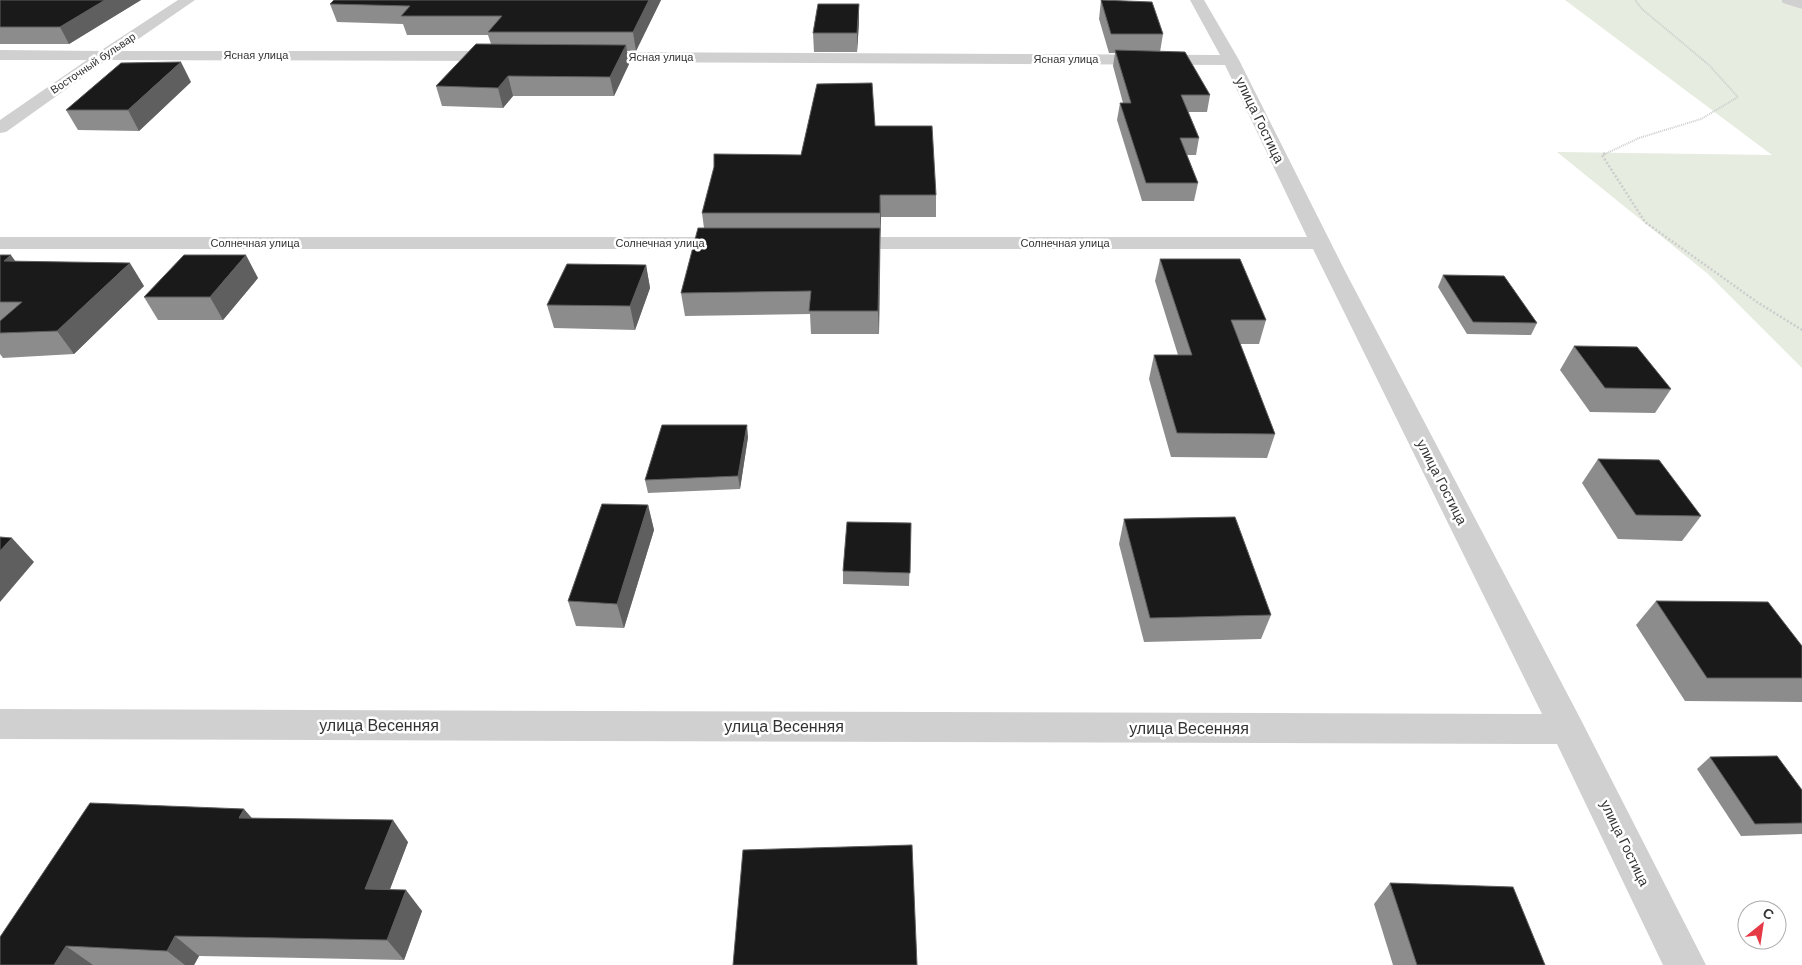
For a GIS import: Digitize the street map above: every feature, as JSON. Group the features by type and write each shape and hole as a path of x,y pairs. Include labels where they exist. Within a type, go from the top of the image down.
{"street":[{"name":"Восточный бульвар","path":"0,128 104,55 188,0"},
{"name":"улица Гостица","path":"1197,0 1231,60 1320,243 1568,729 1685,965"},
{"path":"1788,0 1802,5"},
{"name":"Ясная улица","path":"0,55 513,56"},
{"name":"Ясная улица","path":"573,57 1231,60"},
{"name":"Солнечная улица","path":"0,243 750,243"},
{"name":"Солнечная улица","path":"820,243 1320,243"},
{"name":"улица Весенняя","path":"0,724 1568,729"}],"path":[{"path":"1635,0 1642,9 1709,65 1738,97 1701,119 1639,138 1602,154 1645,222 1757,302 1802,330"}],"shaded area":[{"path":"1565,0 1779,0 1802,9 1802,368 1708,274 1557,152 1772,155"}],"building":[{"path":"0,0 105,0 60,27 0,27"},
{"path":"334,0 649,0 633,32 488,32 502,16 401,16 410,6 330,4"},
{"path":"1101,0 1152,2 1163,34 1111,34"},
{"path":"818,4 859,4 857,33 813,33"},
{"path":"476,44 626,45 610,77 508,76 498,88 436,86"},
{"path":"1115,50 1185,52 1210,95 1181,95 1199,138 1180,138 1198,183 1146,183 1120,103 1131,103"},
{"path":"181,62 128,110 66,110 121,63"},
{"path":"872,83 875,126 932,126 936,195 880,195 880,213 702,213 714,167 714,154 801,155 817,84"},
{"path":"698,228 880,228 878,311 809,311 811,291 681,293"},
{"path":"0,255 11,255 4,261 130,263 57,331 0,333 0,321 22,302 0,302"},
{"path":"184,255 246,255 210,297 144,297"},
{"path":"1160,259 1240,259 1266,320 1231,320 1275,434 1177,433 1154,355 1192,355"},
{"path":"567,264 646,265 630,306 547,305"},
{"path":"1443,275 1504,276 1537,323 1473,322"},
{"path":"1574,346 1637,347 1671,389 1605,388"},
{"path":"662,425 747,425 738,476 645,480"},
{"path":"1598,459 1659,460 1701,516 1636,515"},
{"path":"602,504 648,505 617,604 568,601"},
{"path":"1235,517 1271,615 1150,618 1124,519"},
{"path":"847,522 911,523 910,573 843,571"},
{"path":"0,537 12,538 0,551"},
{"path":"1656,601 1768,602 1802,646 1802,678 1707,678"},
{"path":"1777,756 1802,790 1802,823 1755,824 1710,757"},
{"path":"90,803 244,809 239,818 393,820 365,889 406,890 387,940 175,936 167,951 66,946 54,965 0,965 0,937"},
{"path":"912,845 917,965 733,965 743,850"},
{"path":"1390,883 1513,887 1545,965 1417,965"}]}
